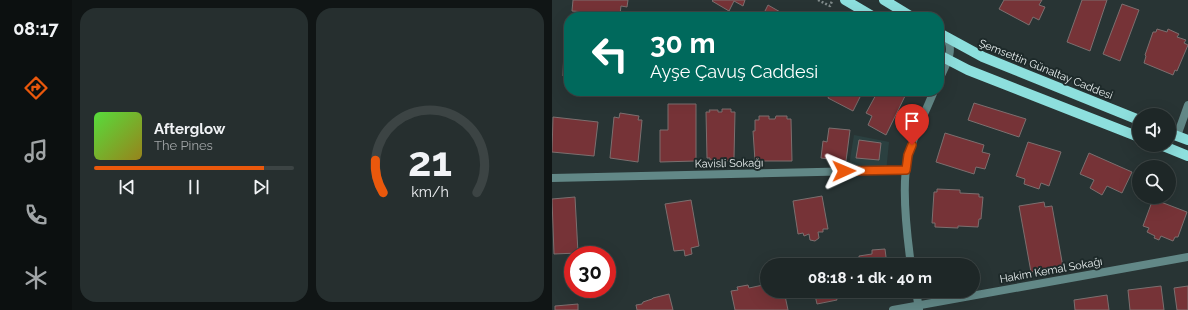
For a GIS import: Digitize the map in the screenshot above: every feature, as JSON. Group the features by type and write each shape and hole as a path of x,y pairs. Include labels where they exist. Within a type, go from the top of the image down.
{"main road":[{"path":"845,0 865,12"},
{"path":"884,0 904,12"},
{"name":"Şemsettin Günaltay Caddesi","path":"944,36 984,57 1132,117"},
{"path":"944,58 968,70 1132,134"},
{"path":"1176,135 1188,140"},
{"path":"1176,151 1188,156"}],"street":[{"name":"Şemsettin Günaltay Caddesi","path":"944,37 949,42 950,47 944,56"},
{"path":"910,258 906,215 906,170 908,155 932,96"},
{"path":"1176,128 1188,105"},
{"name":"Kavisli Sokağı","path":"552,178 906,170"},
{"name":"Hakim Kemal Sokağı","path":"893,310 919,307 1188,257"}],"path":[{"path":"818,0 830,6 832,1"}],"shaded area":[{"path":"854,135 889,142 886,172 848,172"}],"building":[{"path":"573,0 628,0 627,7 621,6 620,12 572,11"},
{"path":"745,0 743,6 734,1 729,11 712,1"},
{"path":"1004,0 1042,0 1039,5 1045,7 1039,20 1033,17 1029,25 999,9"},
{"path":"1082,0 1107,0 1090,51 1067,42"},
{"path":"1122,4 1139,10 1120,61 1103,54"},
{"path":"768,5 780,12 764,12"},
{"path":"1157,29 1167,32 1168,29 1179,34 1177,37 1186,40 1184,43 1188,45 1177,71 1175,70 1173,75 1144,63 1145,55 1153,32 1156,32"},
{"path":"564,47 564,76 563,76"},
{"path":"829,96 860,96 853,111 828,98"},
{"path":"875,96 905,96 886,135 868,125 872,116 866,113"},
{"path":"974,103 1026,119 1019,137 968,120"},
{"path":"668,104 696,104 696,161 660,162 660,130 668,130"},
{"path":"722,109 731,109 731,112 735,112 734,158 731,158 731,161 710,160 710,158 707,158 706,112 710,112 709,110 718,110 718,112 722,112"},
{"path":"620,113 639,116 638,120 642,120 638,162 610,158 614,117 619,118"},
{"path":"759,116 769,116 769,119 775,119 776,116 787,116 787,119 791,119 792,161 755,161 753,131 755,131 755,120 759,120"},
{"path":"553,117 598,122 594,156 552,152"},
{"path":"829,128 850,130 846,161 821,158 823,141 827,142"},
{"path":"945,133 984,145 982,152 990,154 985,169 976,167 974,174 936,162"},
{"path":"859,140 881,143 879,160 856,158"},
{"path":"1028,142 1061,152 1049,186 1041,183 1039,189 1024,184 1025,179 1016,176"},
{"path":"1089,153 1132,172 1122,193 1107,186 1102,195 1090,188 1094,180 1080,174"},
{"path":"937,189 960,190 960,193 979,194 979,197 983,197 981,219 979,219 978,227 935,227 935,223 932,223 934,192 937,192"},
{"path":"822,196 828,229 823,229 823,232 818,232 819,238 815,241 810,240 809,234 804,236 803,233 798,234 793,201"},
{"path":"575,197 578,246 564,246 564,254 554,254 552,199"},
{"path":"691,200 699,246 691,248 692,254 685,256 684,250 674,251 665,204"},
{"path":"1044,202 1045,207 1052,206 1063,267 1031,272 1019,206"},
{"path":"1151,204 1166,204 1187,212 1178,237 1175,237 1173,241 1161,236 1159,240 1154,238 1155,236 1147,232 1149,228 1143,226"},
{"path":"885,249 886,258 859,258 859,256 872,254 872,250"},
{"path":"748,285 749,288 760,286 760,298 785,298 788,310 735,310 731,291 738,290 737,287"},
{"path":"1161,286 1164,310 1130,310 1128,290"},
{"path":"1188,286 1188,310 1177,310 1174,288"},
{"path":"669,294 673,310 637,310 636,305 642,304 643,302 653,298"},
{"path":"1107,295 1109,310 1075,310 1074,300"},
{"path":"816,298 837,298 837,300 817,304"},
{"path":"578,304 578,310 555,310 555,306"}],"route":[{"path":"844,171 906,170 908,155 912,145"}]}
